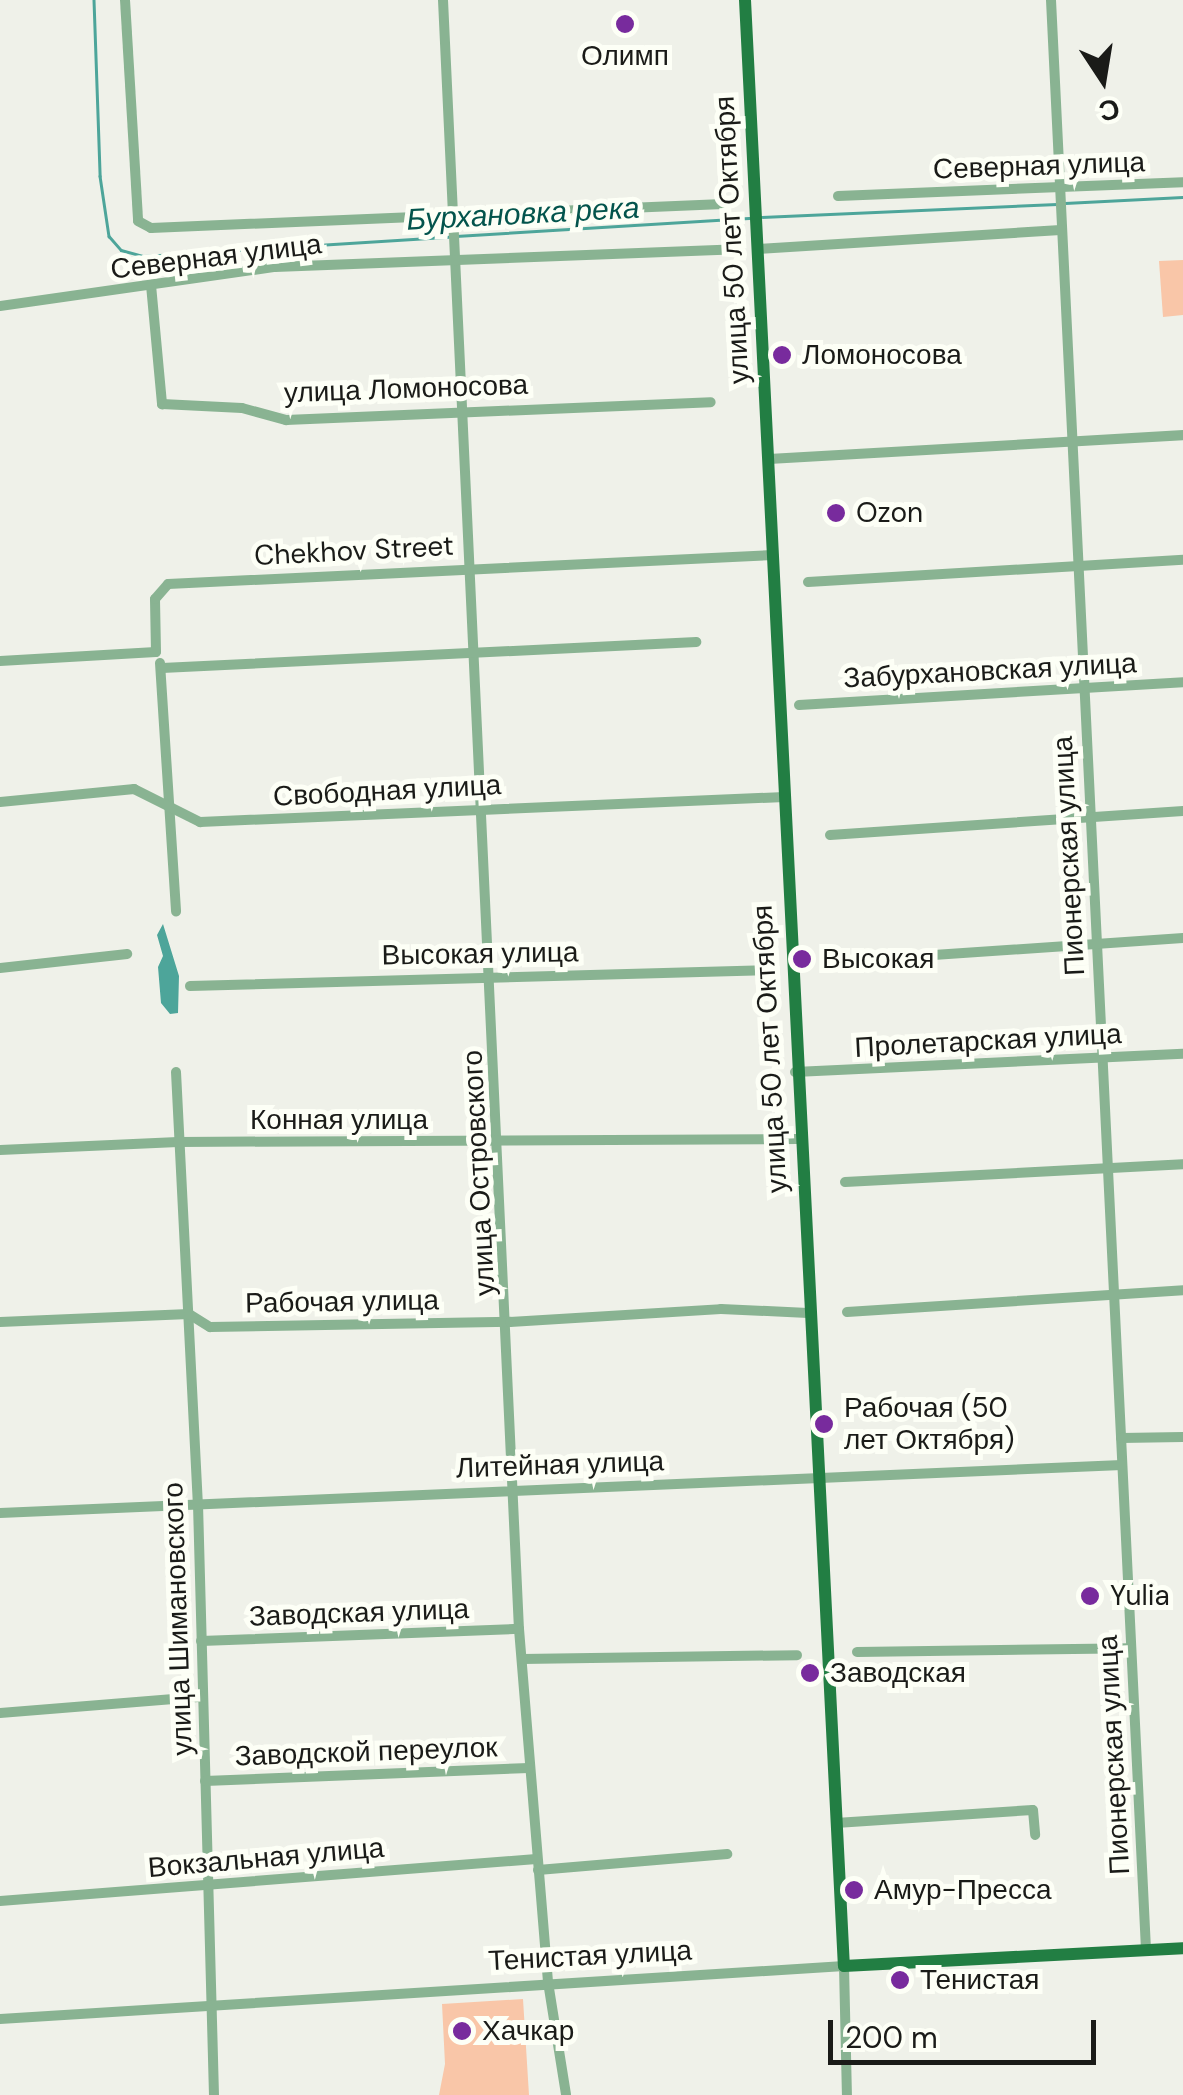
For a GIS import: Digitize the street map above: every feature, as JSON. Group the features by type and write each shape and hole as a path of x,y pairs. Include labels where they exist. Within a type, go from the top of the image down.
{"main road":[{"name":"улица 50 лет Октября","path":"745,0 798,1139 844,1966"},
{"name":"Тенистая улица","path":"844,1966 1183,1948"}],"street":[{"path":"125,0 138,221 151,228 453,216 468,219 723,204"},
{"name":"улица Островского","path":"443,0 470,567 486,808 520,1629 548,1982 566,2095"},
{"name":"Пионерская улица","path":"1051,0 1146,1950"},
{"name":"Северная улица","path":"838,196 1183,182"},
{"path":"758,248 1060,230"},
{"name":"Северная улица","path":"0,306 275,267 737,249"},
{"name":"улица Ломоносова","path":"152,285 162,404 242,408 286,420 711,402"},
{"path":"769,460 1183,435"},
{"name":"Chekhov Street","path":"176,911 162,668 156,652 155,599 168,584 470,567 773,556"},
{"path":"808,582 1183,560"},
{"path":"162,668 696,642"},
{"path":"0,661 156,652"},
{"name":"Забурхановская улица","path":"799,705 1183,682"},
{"name":"Свободная улица","path":"0,802 134,789 200,822 784,797"},
{"path":"830,834 1183,811"},
{"path":"831,962 1183,938"},
{"path":"0,968 127,954"},
{"name":"Высокая улица","path":"190,986 772,970"},
{"name":"Пролетарская улица","path":"795,1072 1183,1054"},
{"name":"улица Шимановского","path":"176,1072 198,1504 214,2095"},
{"name":"Конная улица","path":"0,1150 178,1142 798,1139"},
{"path":"845,1182 1183,1164"},
{"path":"847,1312 1183,1290"},
{"name":"Рабочая улица","path":"0,1322 189,1314 210,1327 510,1322 721,1309 808,1313"},
{"path":"1120,1438 1183,1437"},
{"name":"Литейная улица","path":"0,1513 1122,1464"},
{"name":"Заводская улица","path":"200,1641 520,1629"},
{"path":"857,1652 1131,1648"},
{"path":"522,1658 797,1654"},
{"path":"0,1712 201,1697"},
{"name":"Заводской переулок","path":"205,1781 529,1768"},
{"path":"836,1823 1033,1810 1035,1835"},
{"name":"Вокзальная улица","path":"0,1901 726,1854"},
{"name":"Тенистая улица","path":"0,2018 844,1966"},
{"name":"улица 50 лет Октября","path":"844,1966 847,2095"}],"shaded area":[{"path":"1183,260 1183,315 1163,317 1159,261"},
{"path":"523,1999 529,2095 439,2095 445,2064 442,2004"}],"water":[{"path":"163,924 179,976 178,1013 170,1014 161,1003 158,967 163,956 157,935"}],"waterway":[{"name":"Бурхановка река","path":"94,0 100,176 109,236 121,250 144,256 448,237"},
{"name":"Бурхановка река","path":"1065,203 1183,197"},
{"name":"Бурхановка река","path":"760,217 1057,204"},
{"name":"Бурхановка река","path":"456,236 752,218"}],"place":[{"name":"Олимп","path":"625,24"},
{"name":"Ломоносова","path":"782,355"},
{"name":"Ozon","path":"836,513"},
{"name":"Высокая","path":"802,959"},
{"name":"Рабочая (50 лет Октября)","path":"824,1424"},
{"name":"Yulia","path":"1090,1596"},
{"name":"Заводская","path":"810,1673"},
{"name":"Амур-Пресса","path":"854,1890"},
{"name":"Тенистая","path":"900,1980"},
{"name":"Хачкар","path":"462,2031"}]}
